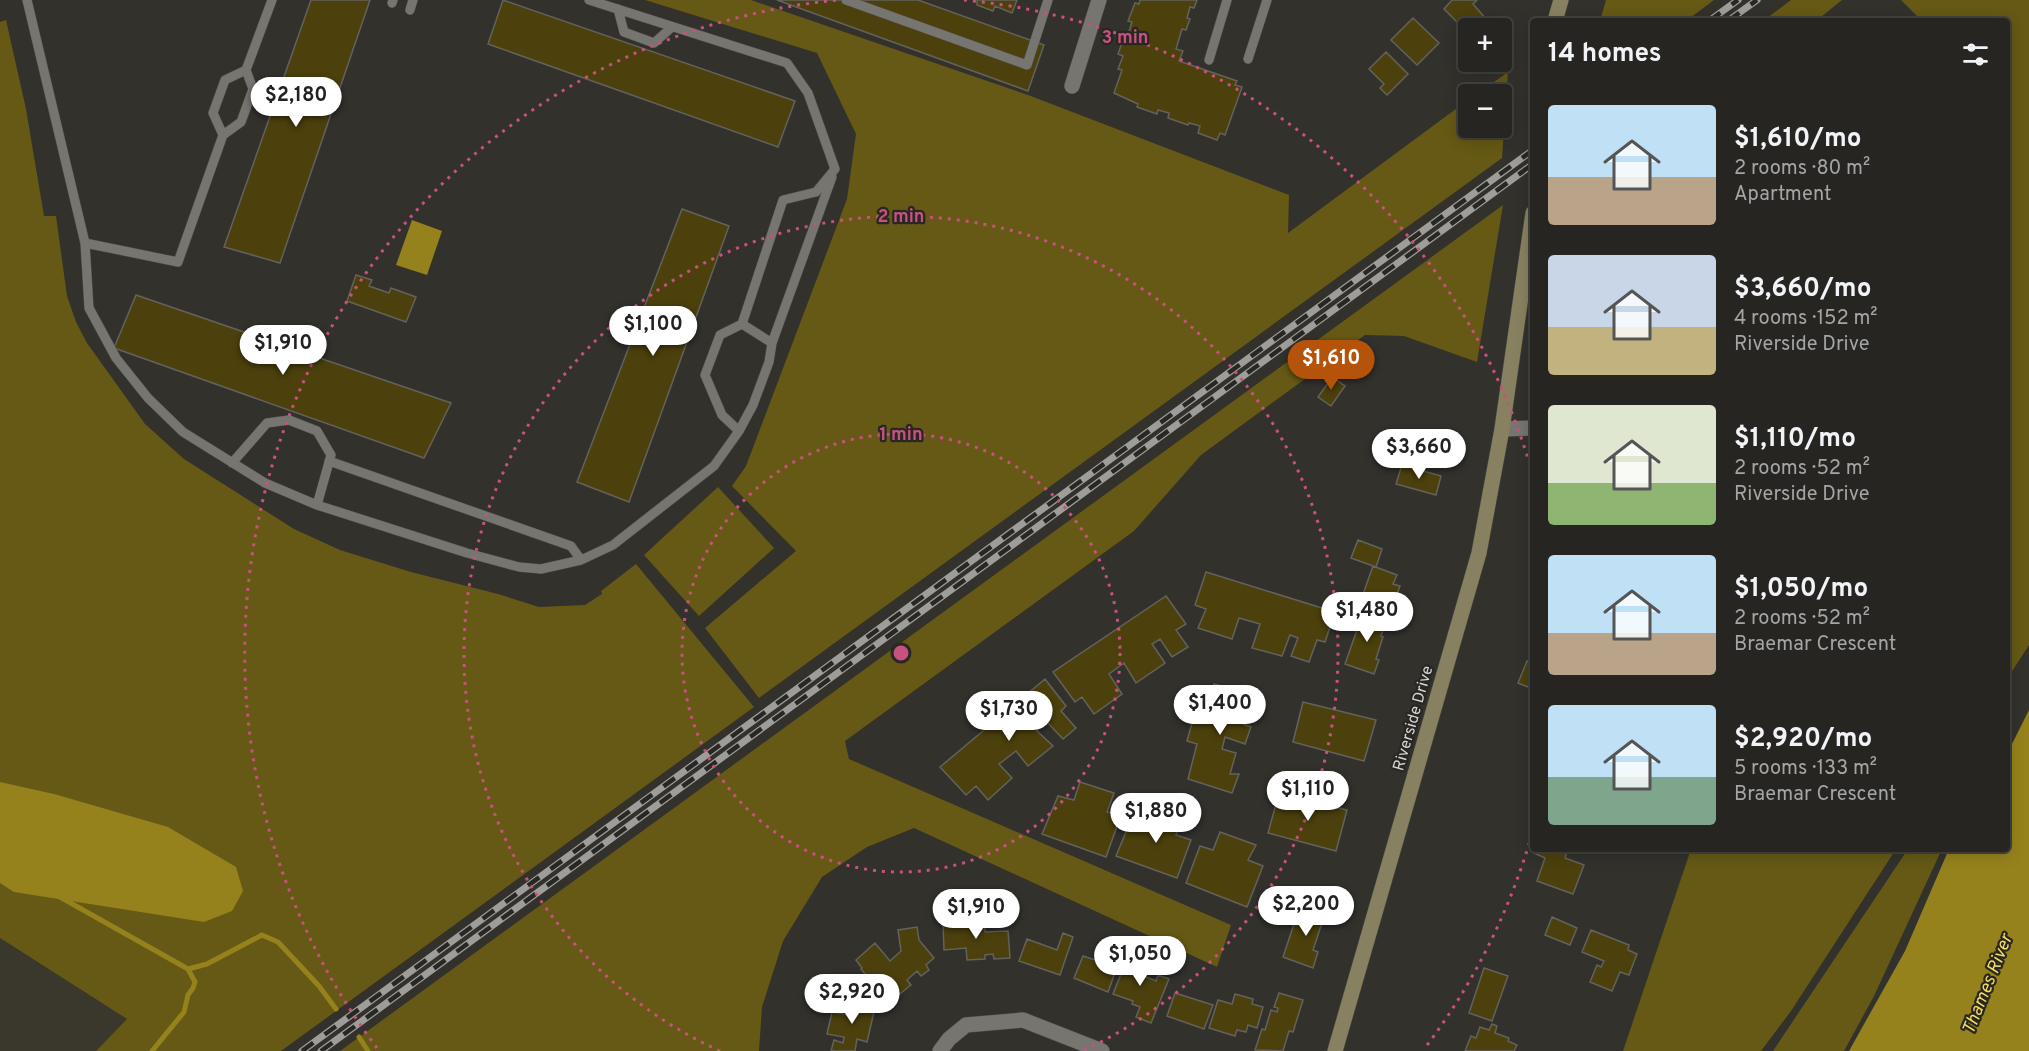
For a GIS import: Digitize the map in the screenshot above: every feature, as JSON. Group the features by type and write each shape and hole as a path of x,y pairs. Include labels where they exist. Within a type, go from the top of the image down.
{"main road":[{"path":"1556,18 1561,0"},
{"name":"Riverside Drive","path":"1335,1051 1479,553 1502,429 1530,234"}],"street":[{"path":"1072,86 1099,0"},
{"path":"1502,429 1530,428"},
{"path":"940,1051 949,1039 966,1025 1023,1020 1101,1051"}],"lane":[{"path":"27,0 85,243 89,308 116,358 148,398 183,432 265,483 317,505 467,553 519,567 541,569 580,560 613,545 714,466 739,431 753,405 770,362 772,343 835,169 808,93 787,63 589,0"},
{"path":"85,243 178,262 223,135 241,122 253,89 246,70 272,0"},
{"path":"410,10 413,0"},
{"path":"846,0 1027,65 1048,0"},
{"path":"1209,60 1227,0"},
{"path":"1248,59 1267,0"},
{"path":"618,9 624,32 654,43 672,27"},
{"path":"223,135 213,113 225,80 246,70"},
{"path":"739,431 722,415 705,375 720,335 742,324 783,200 816,192 835,169"},
{"path":"742,324 772,343"},
{"path":"232,463 267,423 289,420 317,430 331,455 317,505"},
{"path":"329,461 571,546 580,560"}],"shaded area":[{"path":"645,0 751,0 1028,95 1289,195 1288,233 1458,107 1458,138 1503,138 1502,158 759,698 705,628 796,551 732,486 746,466 847,199 856,134 817,53"},
{"path":"1606,0 1714,0 1690,18 1601,18"},
{"path":"1791,0 1842,0 1820,18 1767,18"},
{"path":"1901,0 2029,0 2029,645 2010,674 2010,18 1919,18"},
{"path":"6,20 26,109 44,216 56,216 67,296 76,322 87,343 145,424 184,459 294,529 340,550 411,572 539,607 585,605 602,594 601,591 636,564 754,707 281,1051 96,1051 127,1019 0,938 0,22"},
{"path":"1508,72 1507,84 1491,84"},
{"path":"1503,205 1477,362 1404,336 1365,335 1201,455 1134,531 845,741 849,759 1231,925 1217,967 914,828 867,847 822,877 783,941 762,1007 759,1051 340,1051"},
{"path":"718,487 774,548 699,616 644,555"},
{"path":"1690,852 1894,852 1791,1011 1761,1051 1623,1051"},
{"path":"1906,852 1941,852 1874,996 1844,1051 1773,1051"},
{"path":"0,938 127,1019 96,1051 0,1051"}],"water":[{"path":"412,220 442,231 427,275 396,265"},
{"name":"Thames River","path":"2029,710 2029,1051 1849,1051 1905,951 1948,852 2010,852 2010,748"},
{"path":"0,782 54,794 168,827 236,867 243,891 232,911 204,922 14,892 0,883"}],"building":[{"path":"311,0 370,0 280,263 224,247"},
{"path":"503,0 795,101 778,147 488,44"},
{"path":"777,0 918,0 1044,45 1028,91"},
{"path":"977,0 1017,0 1012,13 995,6 993,11 977,5"},
{"path":"1140,0 1197,0 1194,8 1190,7 1187,18 1190,19 1186,30 1182,29 1176,49 1183,51 1179,61 1237,81 1235,85 1242,87 1225,135 1220,133 1217,140 1198,133 1200,126 1189,123 1188,125 1168,118 1169,113 1158,110 1157,114 1137,107 1138,104 1114,93 1122,70 1118,69 1123,56 1118,54 1125,34 1128,35 1132,22 1128,21 1135,3 1139,4"},
{"path":"1452,0 1477,0 1473,4 1485,18 1458,18 1458,23 1444,9"},
{"path":"1413,18 1439,43 1417,65 1391,40"},
{"path":"1386,52 1408,74 1387,95 1380,88 1384,84 1369,69"},
{"path":"682,209 729,226 629,502 577,482"},
{"path":"356,275 372,280 369,286 389,293 391,288 416,297 406,322 347,301"},
{"path":"136,295 451,403 424,458 114,348"},
{"path":"1329,375 1345,386 1331,406 1318,397 1328,383 1325,381"},
{"path":"1402,465 1441,476 1436,495 1396,484"},
{"path":"1358,540 1382,549 1376,567 1351,558"},
{"path":"1373,566 1397,575 1393,584 1400,586 1395,599 1389,597 1384,609 1361,600"},
{"path":"1206,572 1335,612 1325,642 1317,640 1309,662 1291,656 1298,638 1290,635 1282,656 1252,648 1260,624 1239,618 1232,639 1198,628 1206,609 1195,605"},
{"path":"1166,596 1186,624 1176,630 1188,647 1172,657 1160,639 1152,644 1165,663 1136,683 1124,663 1109,674 1122,694 1094,714 1082,697 1075,702 1053,672"},
{"path":"1364,610 1387,618 1374,674 1345,664"},
{"path":"1527,661 1530,662 1530,688 1518,683"},
{"path":"1045,679 1066,706 1061,711 1076,728 1063,739 1046,721 1037,731 1053,746 1028,766 1016,751 999,764 1012,778 988,800 976,786 966,795 940,767"},
{"path":"1214,684 1262,696 1255,709 1247,709 1243,724 1251,727 1245,744 1225,737 1222,749 1236,753 1230,774 1239,774 1232,793 1188,779 1197,744 1187,741 1195,712 1206,713"},
{"path":"1303,702 1376,720 1364,761 1293,742"},
{"path":"1080,782 1114,793 1107,812 1121,815 1106,857 1042,834 1058,796 1074,800"},
{"path":"1279,793 1347,810 1336,851 1268,833"},
{"path":"1151,809 1182,818 1176,835 1191,840 1177,878 1116,856 1131,820 1145,825"},
{"path":"1220,832 1256,845 1248,860 1263,866 1247,907 1186,883 1200,846 1213,850"},
{"path":"1567,852 1565,858 1584,865 1573,894 1537,881 1545,858 1534,853"},
{"path":"1310,902 1327,908 1313,950 1318,952 1313,968 1283,957 1294,924 1298,925 1300,920 1303,921"},
{"path":"1552,917 1577,928 1570,945 1545,935"},
{"path":"984,921 985,932 1008,931 1010,958 994,959 993,954 985,955 985,959 967,960 966,948 944,950 943,923"},
{"path":"917,927 919,940 934,958 926,965 929,970 921,976 917,971 907,980 911,985 891,1001 861,969 856,960 875,943 890,961 901,951 898,930"},
{"path":"1591,930 1629,945 1628,950 1637,954 1629,975 1620,972 1612,991 1590,982 1597,965 1601,967 1604,961 1582,952"},
{"path":"1063,933 1073,937 1060,975 1019,961 1027,939 1057,950"},
{"path":"1131,949 1146,955 1139,974 1156,981 1158,975 1169,979 1151,1023 1136,1017 1140,1007 1132,1004 1133,1001 1113,994"},
{"path":"1083,956 1117,967 1108,992 1074,978"},
{"path":"1484,968 1508,976 1492,1021 1469,1013"},
{"path":"1175,993 1213,1005 1204,1029 1167,1016"},
{"path":"1279,993 1303,1000 1293,1032 1289,1031 1283,1051 1255,1050 1262,1029 1265,1030 1271,1010 1277,1012 1278,1008 1274,1007"},
{"path":"1235,994 1253,999 1252,1004 1263,1007 1257,1028 1248,1025 1246,1032 1237,1030 1235,1036 1209,1028 1218,1000 1232,1004"},
{"path":"852,998 876,1003 867,1042 857,1039 855,1051 831,1051 834,1040 843,1043 844,1037 827,1034 832,1012 848,1015"},
{"path":"1492,1024 1497,1026 1495,1033 1509,1038 1508,1041 1517,1045 1514,1051 1465,1051 1471,1036 1476,1038 1480,1027 1489,1030"}],"waterway":[{"path":"60,897 188,969 195,982 188,995 184,1012 152,1051"},
{"path":"188,969 207,964 262,935 278,942 319,986 336,1009"},
{"path":"359,1037 368,1051"}],"railway":[{"path":"1713,18 1738,0"},
{"path":"1732,18 1757,0"},
{"path":"302,1051 1530,152"},
{"path":"321,1051 1530,166"}]}
